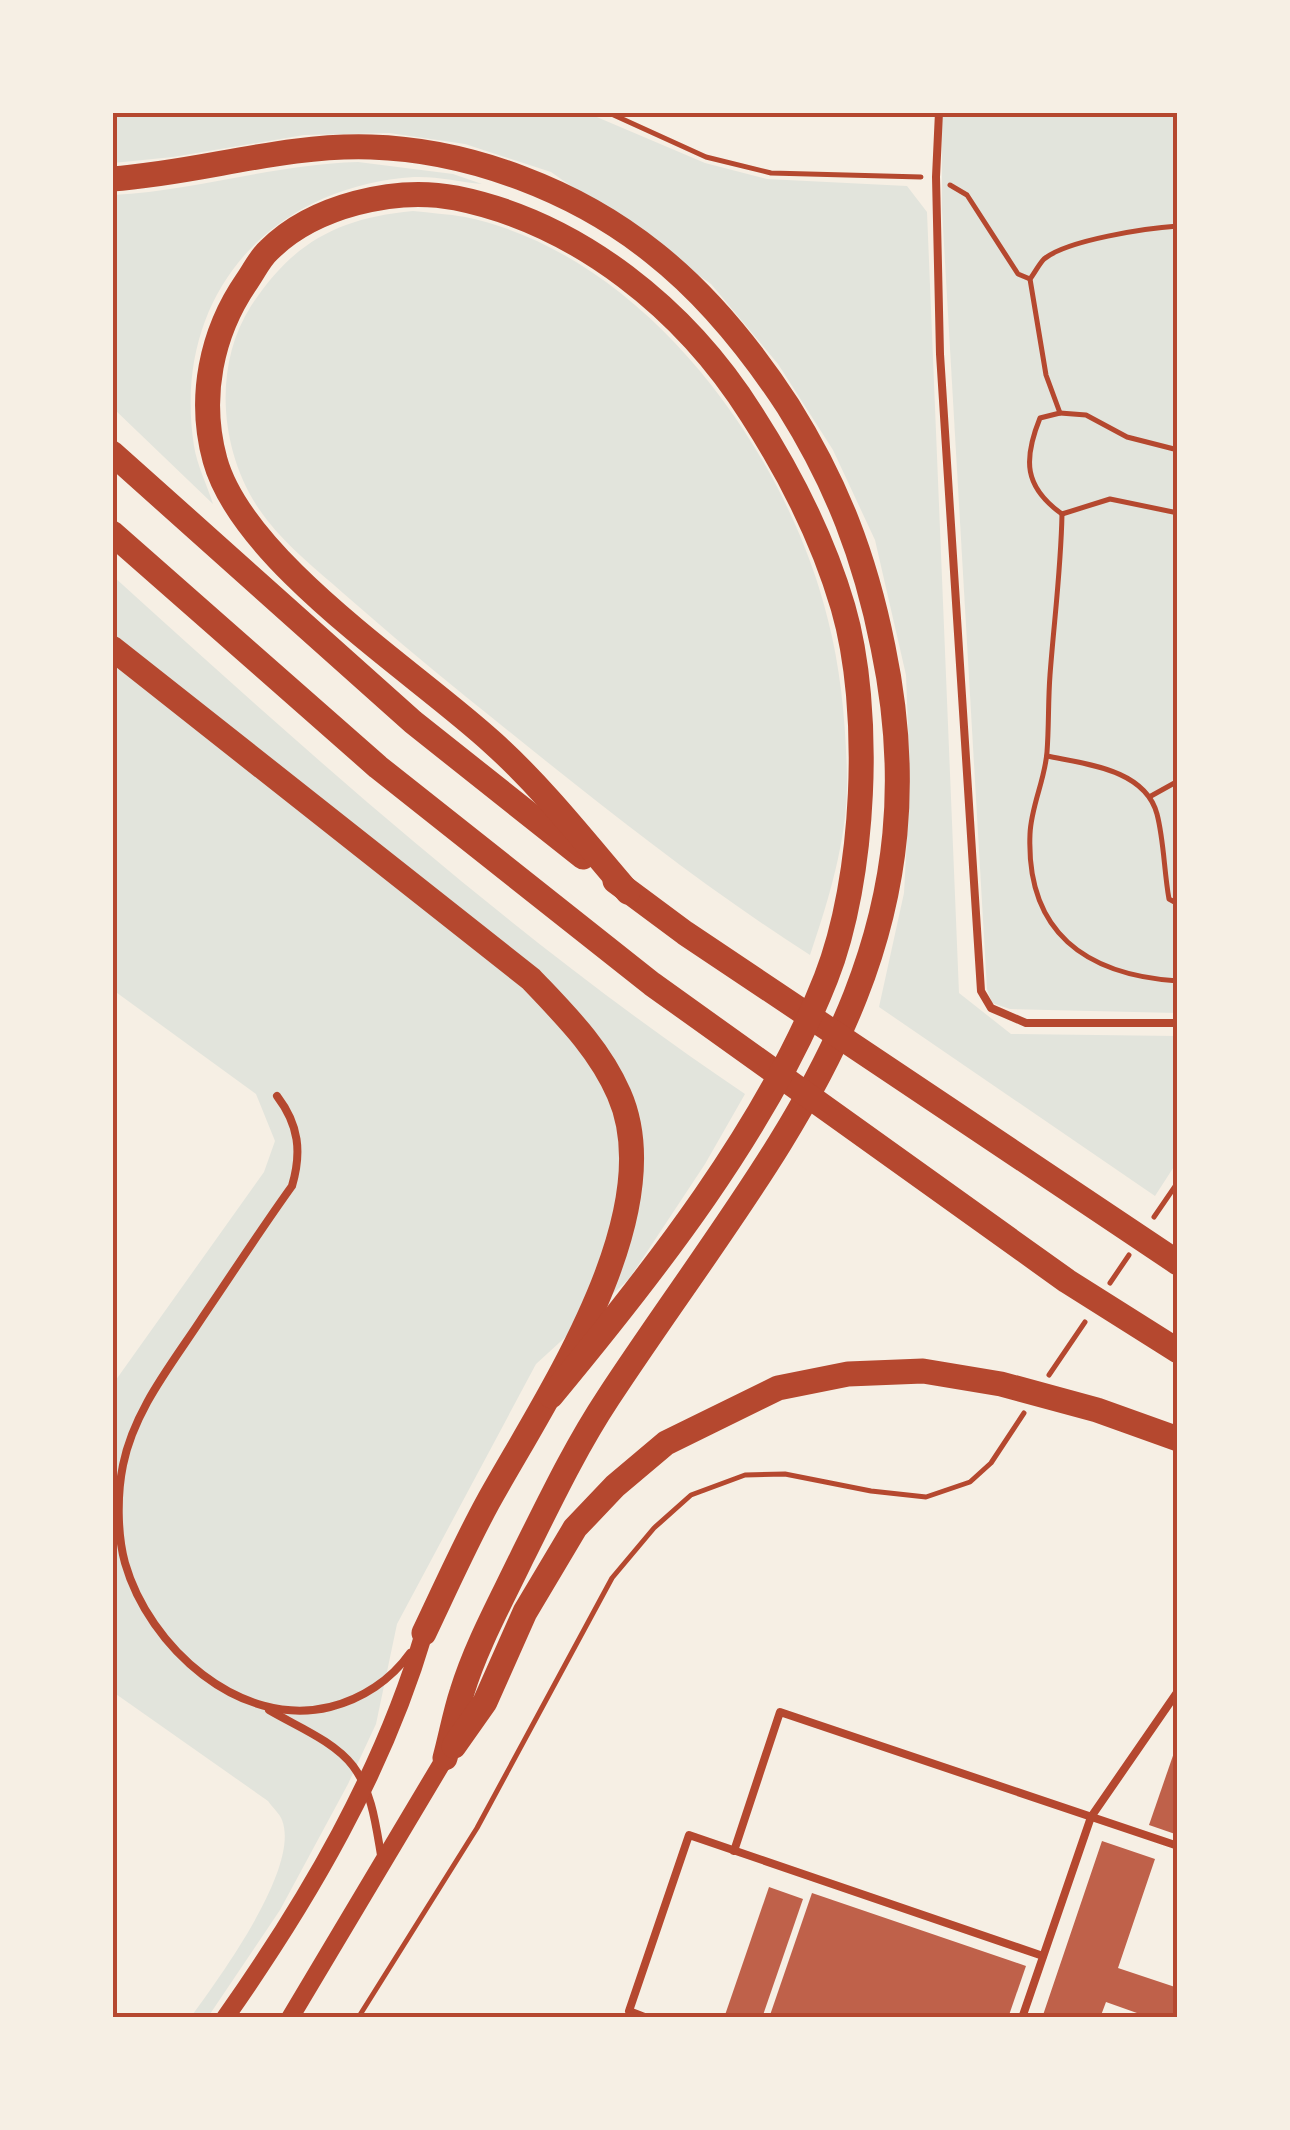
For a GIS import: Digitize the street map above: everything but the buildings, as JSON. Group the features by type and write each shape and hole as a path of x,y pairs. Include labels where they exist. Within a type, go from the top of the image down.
{"highway":[{"path":"112,179 317,149 372,147 430,153 524,180 601,218 654,253 704,301 764,369 818,454 852,529 874,601 897,739 890,870 859,993 825,1068 770,1162 605,1402 556,1489 462,1689 445,1758"},
{"path":"551,1396 628,1304 740,1142 793,1052 827,976 842,928 856,850 862,767 857,695 844,611 784,464 741,397 656,300 614,268 554,232 497,208 448,196 398,196 349,204 310,221 269,250 230,304 211,358 208,415 216,464 242,515 271,550 348,623 496,745 628,892"},
{"path":"112,454 413,722 628,892 1178,1263"},
{"path":"112,532 378,767 652,984 1067,1281 1178,1352"},
{"path":"112,648 531,979 590,1042 620,1096 632,1156 627,1217 604,1282 551,1396 486,1505 424,1632"},
{"path":"445,1758 485,1702 525,1612 575,1528 666,1442 778,1388 848,1374 922,1371 1001,1384 1097,1410 1178,1439"}],"street":[{"path":"225,2018 288,1926 363,1786 406,1694 424,1632"},
{"path":"290,2018 445,1758"}],"lane":[{"path":"939,112 936,177 940,354 980,991 990,1008 1026,1023 1178,1023"},
{"path":"277,1096 288,1110 299,1144 292,1186 138,1417 123,1464 122,1542 138,1596 174,1648 200,1672 334,1749 353,1766 374,1816 383,1865"},
{"path":"112,1535 122,1542"},
{"path":"265,1708 318,1710 346,1702 376,1687 402,1666 424,1632"},
{"path":"1022,2018 1091,1817 1178,1691"},
{"path":"734,1850 780,1712 1178,1846"},
{"path":"647,2018 629,2011 690,1836 1043,1956"}],"path":[{"path":"607,112 706,157 771,173 936,177 968,195 1018,274 1030,279"},
{"path":"1060,412 1046,376 1030,279 1045,259 1073,247 1105,237 1178,226"},
{"path":"1062,514 1045,502 1032,482 1030,443 1040,418 1060,412 1086,415 1127,437 1178,450"},
{"path":"1062,514 1110,499 1178,513"},
{"path":"1062,514 1047,756 1030,830 1030,870 1050,927 1072,946 1104,965 1152,979 1178,981"},
{"path":"1047,756 1094,766 1132,780 1150,796 1158,815 1169,899 1178,904"},
{"path":"1150,796 1178,781"},
{"path":"358,2018 478,1828 612,1578 654,1528 691,1495 744,1474 785,1474 926,1498 970,1482 991,1463"}],"shaded area":[{"path":"585,112 705,163 767,179 907,186 927,212 959,993 1011,1034 1177,1036 1177,1162 1155,1196 879,1007 904,893 910,781 906,675 875,540 833,450 778,364 711,284 551,172 465,144 389,133 304,135 113,163 113,113"},
{"path":"942,113 1177,113 1177,1013 1010,1009 992,1003 987,989 942,210"},
{"path":"358,162 453,174 482,184 414,177 361,185 314,203 274,228 240,260 215,299 198,343 191,393 194,446 213,504 113,408 113,195 296,167"},
{"path":"413,211 465,217 530,238 591,272 648,316 698,369 742,428 779,491 808,556 828,620 845,738 847,778 841,845 810,955 677,863 449,683 293,549 251,497 231,444 226,387 238,331 251,306 283,266 319,238 362,220"},
{"path":"113,576 342,780 498,911 660,1035 745,1094 705,1164 629,1279 536,1364 397,1624 376,1724 348,1784 280,1910 208,2017 191,2017 237,1951 269,1893 285,1841 282,1820 268,1801 113,1692 113,1384 264,1172 275,1141 256,1094 113,990"}]}
